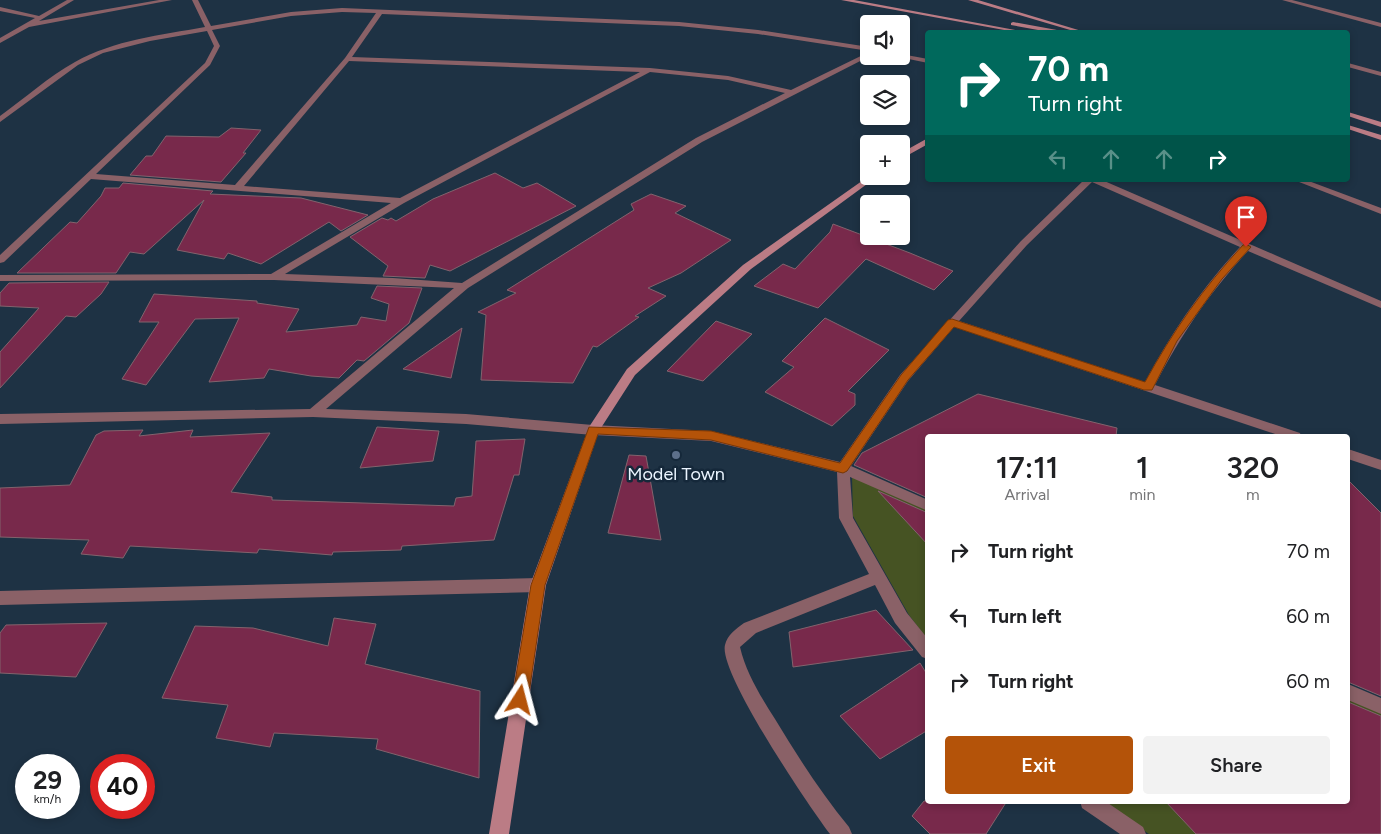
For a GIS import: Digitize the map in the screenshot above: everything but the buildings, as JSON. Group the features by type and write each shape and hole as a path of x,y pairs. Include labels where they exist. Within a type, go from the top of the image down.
{"street":[{"path":"0,41 71,0"},
{"path":"28,25 169,0"},
{"path":"0,260 208,64 216,52 217,46 195,0"},
{"path":"844,0 1012,30"},
{"path":"883,0 1046,30"},
{"path":"971,0 1075,30"},
{"path":"1285,0 1381,25"},
{"path":"0,9 41,18"},
{"path":"0,120 76,64 101,52 150,39 312,11 679,24 758,32 860,48"},
{"path":"238,187 347,59 380,12"},
{"path":"910,58 925,60"},
{"path":"347,59 650,70 719,77 794,93"},
{"path":"312,413 448,297 464,286 699,140 860,59"},
{"path":"1350,66 1381,74"},
{"path":"273,277 401,201 650,70"},
{"path":"1350,115 1381,125"},
{"path":"1350,128 1381,138"},
{"path":"910,151 925,142"},
{"path":"89,176 401,201"},
{"path":"925,648 901,618 846,518 843,468 904,378 1024,243 1087,182"},
{"path":"1100,182 1381,305"},
{"path":"1303,182 1381,211"},
{"path":"498,834 538,585 594,430 631,372 747,267 861,185"},
{"path":"1148,387 1172,340 1218,277 1246,247"},
{"path":"0,278 273,277 393,281 464,286"},
{"path":"952,322 1289,434"},
{"path":"0,419 312,413 466,420 594,430 711,436 843,468 925,505"},
{"path":"1350,455 1381,465"},
{"path":"842,834 759,712 733,659 732,648 735,640 750,628 879,577"},
{"path":"0,598 538,585"},
{"path":"1350,693 1381,706"},
{"path":"1093,804 1136,834"}],"green space":[{"path":"852,476 925,509 925,636 909,615 853,516"},
{"path":"1350,699 1381,713 1381,834 1149,834 1104,804 1350,804"}],"place":[{"name":"Model Town","path":"676,455"}],"route":[{"path":"520,700 538,585 594,430 711,436 843,468 904,378 952,322 1148,387 1172,340 1218,277 1246,247"}]}
